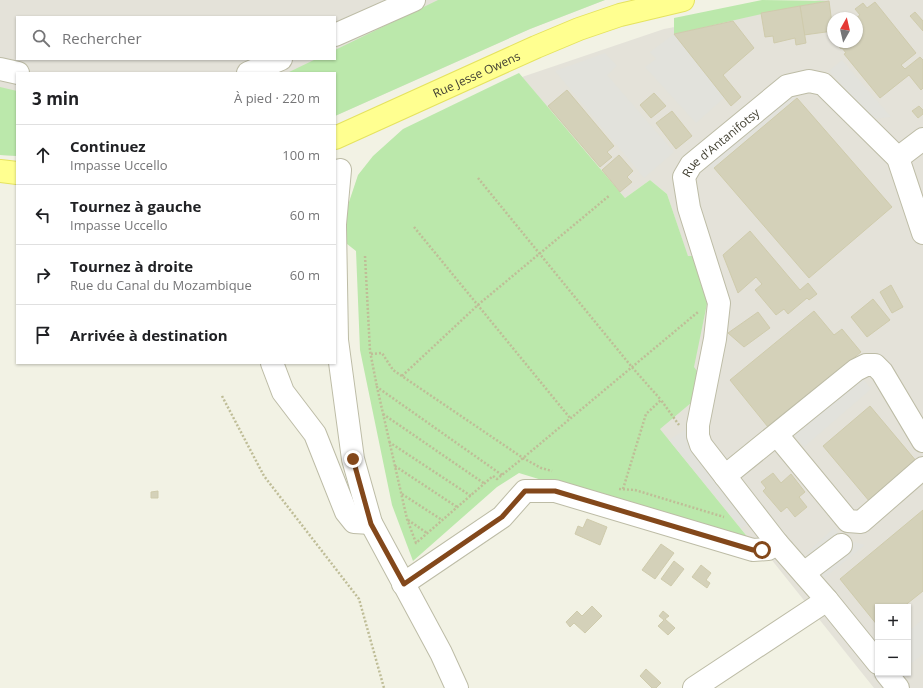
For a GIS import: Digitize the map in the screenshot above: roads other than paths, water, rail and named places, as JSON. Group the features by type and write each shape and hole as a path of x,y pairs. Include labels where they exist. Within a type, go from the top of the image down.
{"main road":[{"name":"Rue Jesse Owens","path":"336,138 536,47 620,15 683,0"},
{"path":"0,171 16,173"}],"street":[{"path":"336,35 414,0"},
{"path":"250,72 279,60"},
{"path":"0,69 16,73"},
{"name":"Rue d'Antanifotsy","path":"725,476 699,435 715,339 719,303 689,208 685,185 686,171 691,165 787,86 809,81 823,84 898,158 923,233"},
{"path":"898,158 923,139"},
{"path":"336,213 340,170"},
{"path":"336,284 337,340 353,459 371,524 441,653 457,688"},
{"path":"272,364 283,392 315,434 346,512 354,522 371,524"},
{"path":"875,659 827,600 777,543 725,476 856,370 866,365 875,365 882,372 923,441"},
{"path":"777,435 848,521 861,522 923,468"},
{"path":"404,584 502,517 525,491 555,491 753,550 768,548 777,543"},
{"path":"804,573 841,545"},
{"path":"694,688 827,600"},
{"path":"888,676 898,688"}]}
